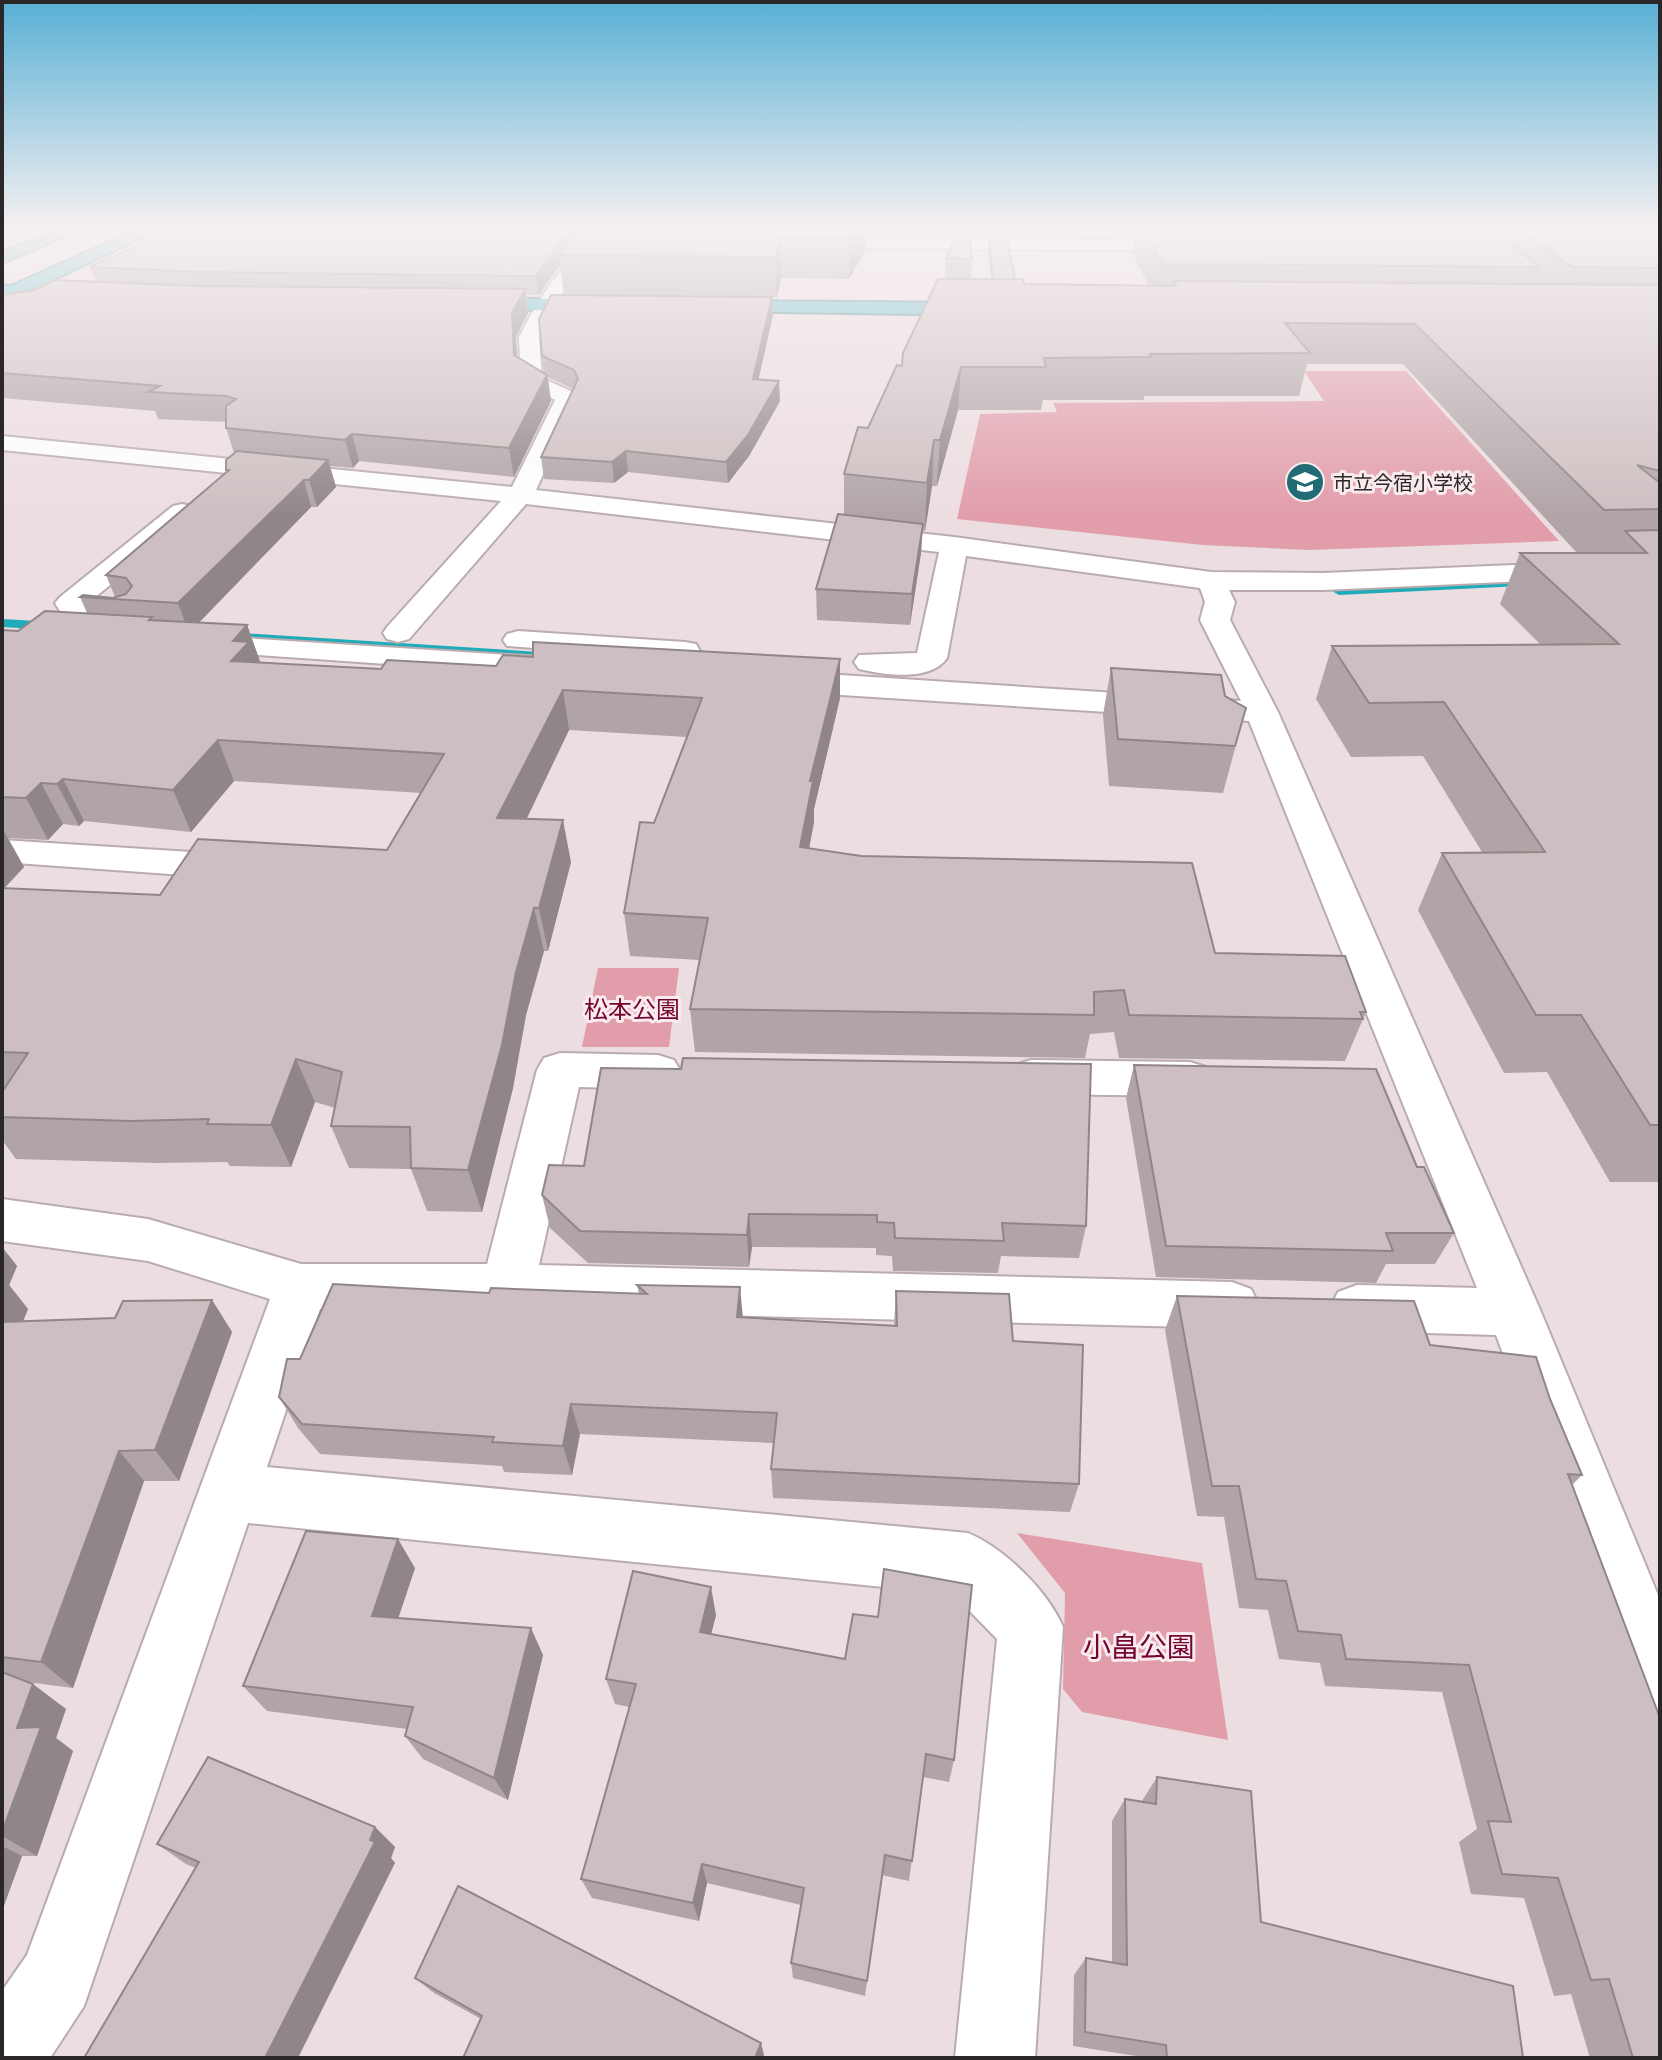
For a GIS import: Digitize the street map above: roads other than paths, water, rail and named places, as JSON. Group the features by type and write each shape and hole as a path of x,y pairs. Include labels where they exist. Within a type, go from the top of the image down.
{"street":[{"path":"398,633 522,493 567,398 532,381 529,337 535,325"},
{"path":"2,443 522,493 954,545 1211,581 1263,583 1427,579 1660,567"},
{"path":"60,636 708,664 398,633 74,612 70,603 240,466"},
{"path":"954,545 931,658 914,665 763,668 1262,712"},
{"path":"1211,581 1220,602 1215,620 1262,712 1514,1312 1660,1680"},
{"path":"2,851 280,870"},
{"path":"508,1287 560,1070 703,1072"},
{"path":"988,1076 1226,1079"},
{"path":"1369,1081 1417,1082"},
{"path":"2,1220 148,1240 301,1286 508,1287 1514,1312"},
{"path":"3,2058 57,1979 301,1286"},
{"path":"228,1492 968,1564 1031,1627 995,2058"}],"waterway":[{"path":"1339,591 1535,582"},
{"path":"2,623 54,626"},
{"path":"226,636 557,657"}],"place":[{"name":"市立今宿小学校","path":"1305,482"}],"park label":[{"name":"松本公園","path":"632,1008"},
{"name":"小畠公園","path":"1139,1646"}]}
